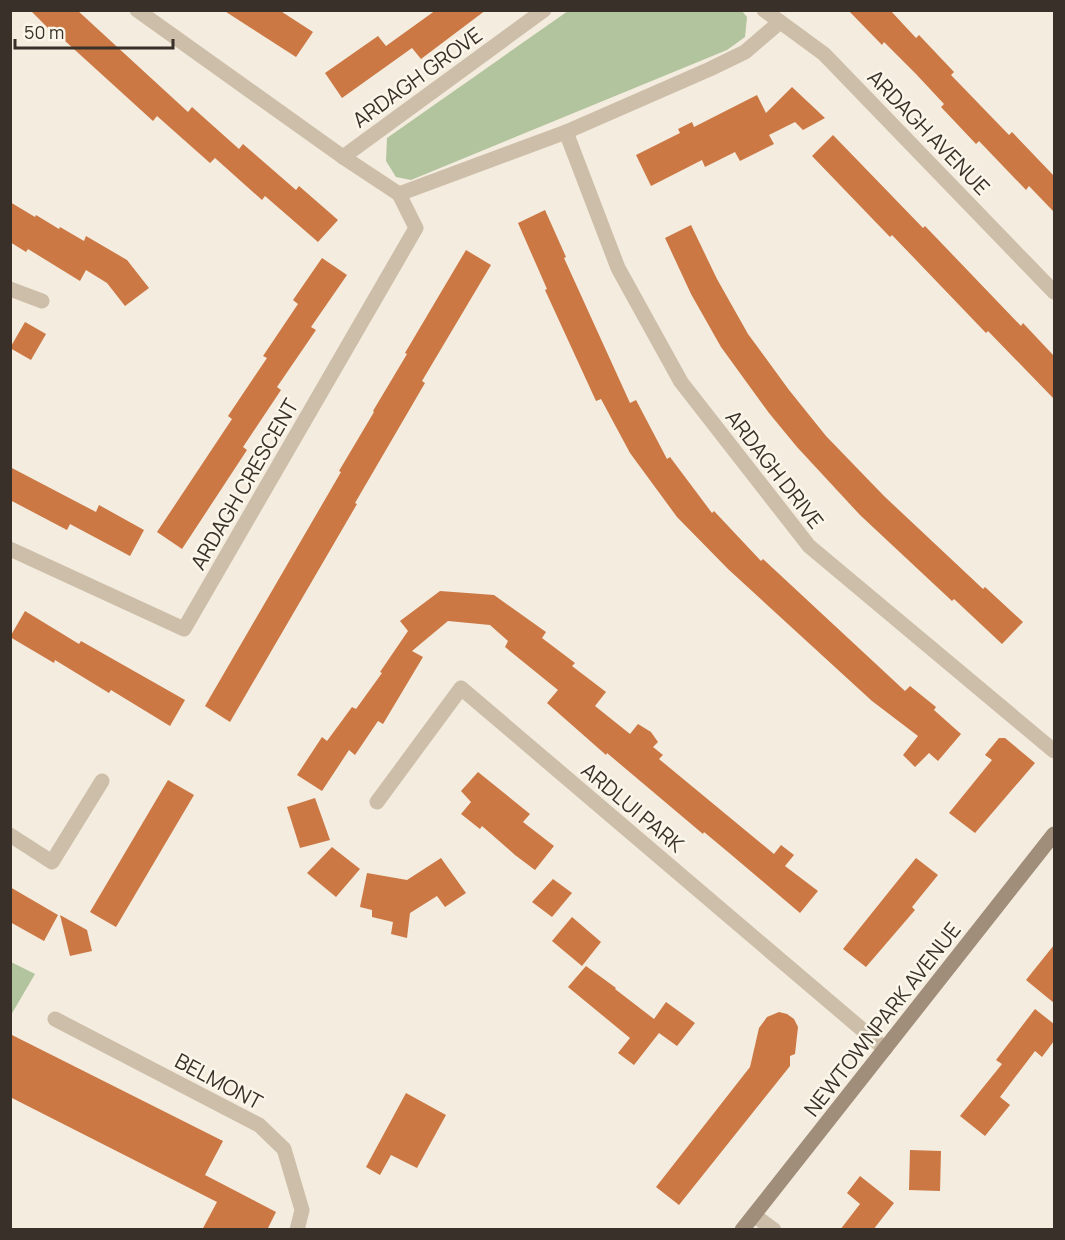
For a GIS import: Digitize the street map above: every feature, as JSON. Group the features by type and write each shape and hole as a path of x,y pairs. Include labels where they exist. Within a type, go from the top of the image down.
{"main road":[{"name":"NEWTOWNPARK AVENUE","path":"742,1230 1054,834"}],"street":[{"name":"ARDAGH GROVE","path":"136,10 399,194"},
{"name":"ARDAGH GROVE","path":"343,157 544,10"},
{"name":"ARDAGH AVENUE","path":"764,10 824,54 1054,292"},
{"path":"399,194 566,132 745,52 780,22"},
{"name":"ARDAGH DRIVE","path":"566,132 618,268 681,382 809,546 1054,751"},
{"name":"ARDAGH CRESCENT","path":"10,549 184,629 416,228 399,194"},
{"path":"10,289 42,302"},
{"name":"ARDLUI PARK","path":"377,802 461,688 885,1049"},
{"path":"10,835 52,862 102,781"},
{"name":"BELMONT","path":"55,1019 258,1125 284,1149 302,1210 297,1230"},
{"path":"754,1215 774,1230"}],"green space":[{"path":"568,11 742,11 747,17 745,37 727,50 411,180 396,177 386,161 387,138"},
{"path":"11,962 35,974 11,1015"}],"building":[{"path":"30,10 77,10 188,112 192,107 239,149 243,144 296,190 299,186 338,220 318,242 265,196 262,200 215,158 210,163 157,116 153,121"},
{"path":"223,10 279,10 313,32 296,57"},
{"path":"436,10 486,10 421,59 412,48 342,98 325,73 378,36 386,46"},
{"path":"848,10 890,10 916,38 919,35 954,72 951,75 1009,135 1012,132 1054,176 1054,212 1029,186 1026,190 979,141 976,144 941,107 944,104 916,74 884,42 882,45"},
{"path":"792,87 825,118 803,130 795,122 769,135 774,144 740,161 735,152 705,167 702,160 651,186 636,155 680,133 678,129 692,122 694,127 757,95 766,113"},
{"path":"833,135 1021,326 1023,323 1054,356 1054,399 988,331 986,333 892,235 890,237 812,156"},
{"path":"10,202 84,241 86,236 127,260 149,288 125,306 107,283 86,270 80,281 28,249 26,252 10,242"},
{"path":"545,210 566,257 564,258 630,403 636,400 667,459 670,457 712,513 714,511 761,561 763,559 905,691 910,686 936,707 934,710 961,734 938,761 929,753 915,767 903,755 918,736 872,701 728,569 677,517 630,453 601,399 596,401 545,290 547,289 518,223"},
{"path":"691,225 717,279 748,334 826,436 884,496 983,589 985,587 1023,622 1002,644 860,515 769,413 721,347 691,294 665,238"},
{"path":"466,250 491,265 422,381 425,383 355,503 357,504 230,722 205,706"},
{"path":"322,258 347,275 311,327 316,330 277,387 281,390 243,447 247,450 182,549 157,532 232,419 228,416 267,358 263,356 298,304 293,300"},
{"path":"25,322 46,334 31,360 10,348"},
{"path":"10,467 96,512 99,505 144,530 130,556 70,524 67,530 10,500"},
{"path":"440,591 494,595 546,632 542,638 575,663 572,666 606,692 595,706 630,734 638,724 651,732 658,742 653,747 663,755 659,759 774,854 781,845 794,855 785,866 818,891 800,913 607,753 606,755 547,703 558,690 505,647 508,641 490,625 448,621 412,651 423,657 383,724 378,721 355,755 349,750 322,791 297,775 322,737 327,741 352,707 356,709 382,673 380,672 408,631 400,621"},
{"path":"25,611 79,644 81,641 185,700 170,726 111,690 109,693 55,660 54,663 10,637"},
{"path":"999,738 1005,738 1035,763 975,833 949,813 992,760 985,755"},
{"path":"478,772 530,814 523,822 554,846 535,870 482,826 480,829 461,814 471,802 461,791"},
{"path":"168,780 194,795 116,927 90,912"},
{"path":"315,798 330,840 300,848 287,807"},
{"path":"332,847 360,869 336,897 307,873"},
{"path":"441,858 466,893 445,907 437,896 410,913 407,938 391,934 393,922 372,917 372,910 360,907 367,873 407,880"},
{"path":"916,858 938,875 912,907 915,910 866,967 843,949"},
{"path":"553,879 572,893 552,917 532,902"},
{"path":"10,887 58,915 44,941 10,922"},
{"path":"60,915 87,930 92,951 70,956"},
{"path":"572,917 601,942 582,966 552,941"},
{"path":"1054,945 1054,1003 1026,980"},
{"path":"586,966 654,1019 666,1002 695,1023 677,1046 659,1033 634,1065 618,1053 630,1038 568,987"},
{"path":"1035,1009 1054,1024 1054,1041 1042,1057 1035,1051 1000,1097 1010,1105 985,1136 960,1116 1002,1064 996,1060"},
{"path":"779,1012 794,1019 798,1027 795,1054 790,1056 790,1066 679,1205 656,1187 750,1067 759,1028 767,1017"},
{"path":"10,1034 223,1141 205,1175 276,1212 267,1230 202,1230 217,1202 10,1097"},
{"path":"406,1093 446,1115 417,1168 391,1155 380,1175 366,1167"},
{"path":"910,1150 941,1151 940,1191 909,1190"},
{"path":"860,1176 894,1203 873,1230 840,1230 860,1204 847,1193"}]}
